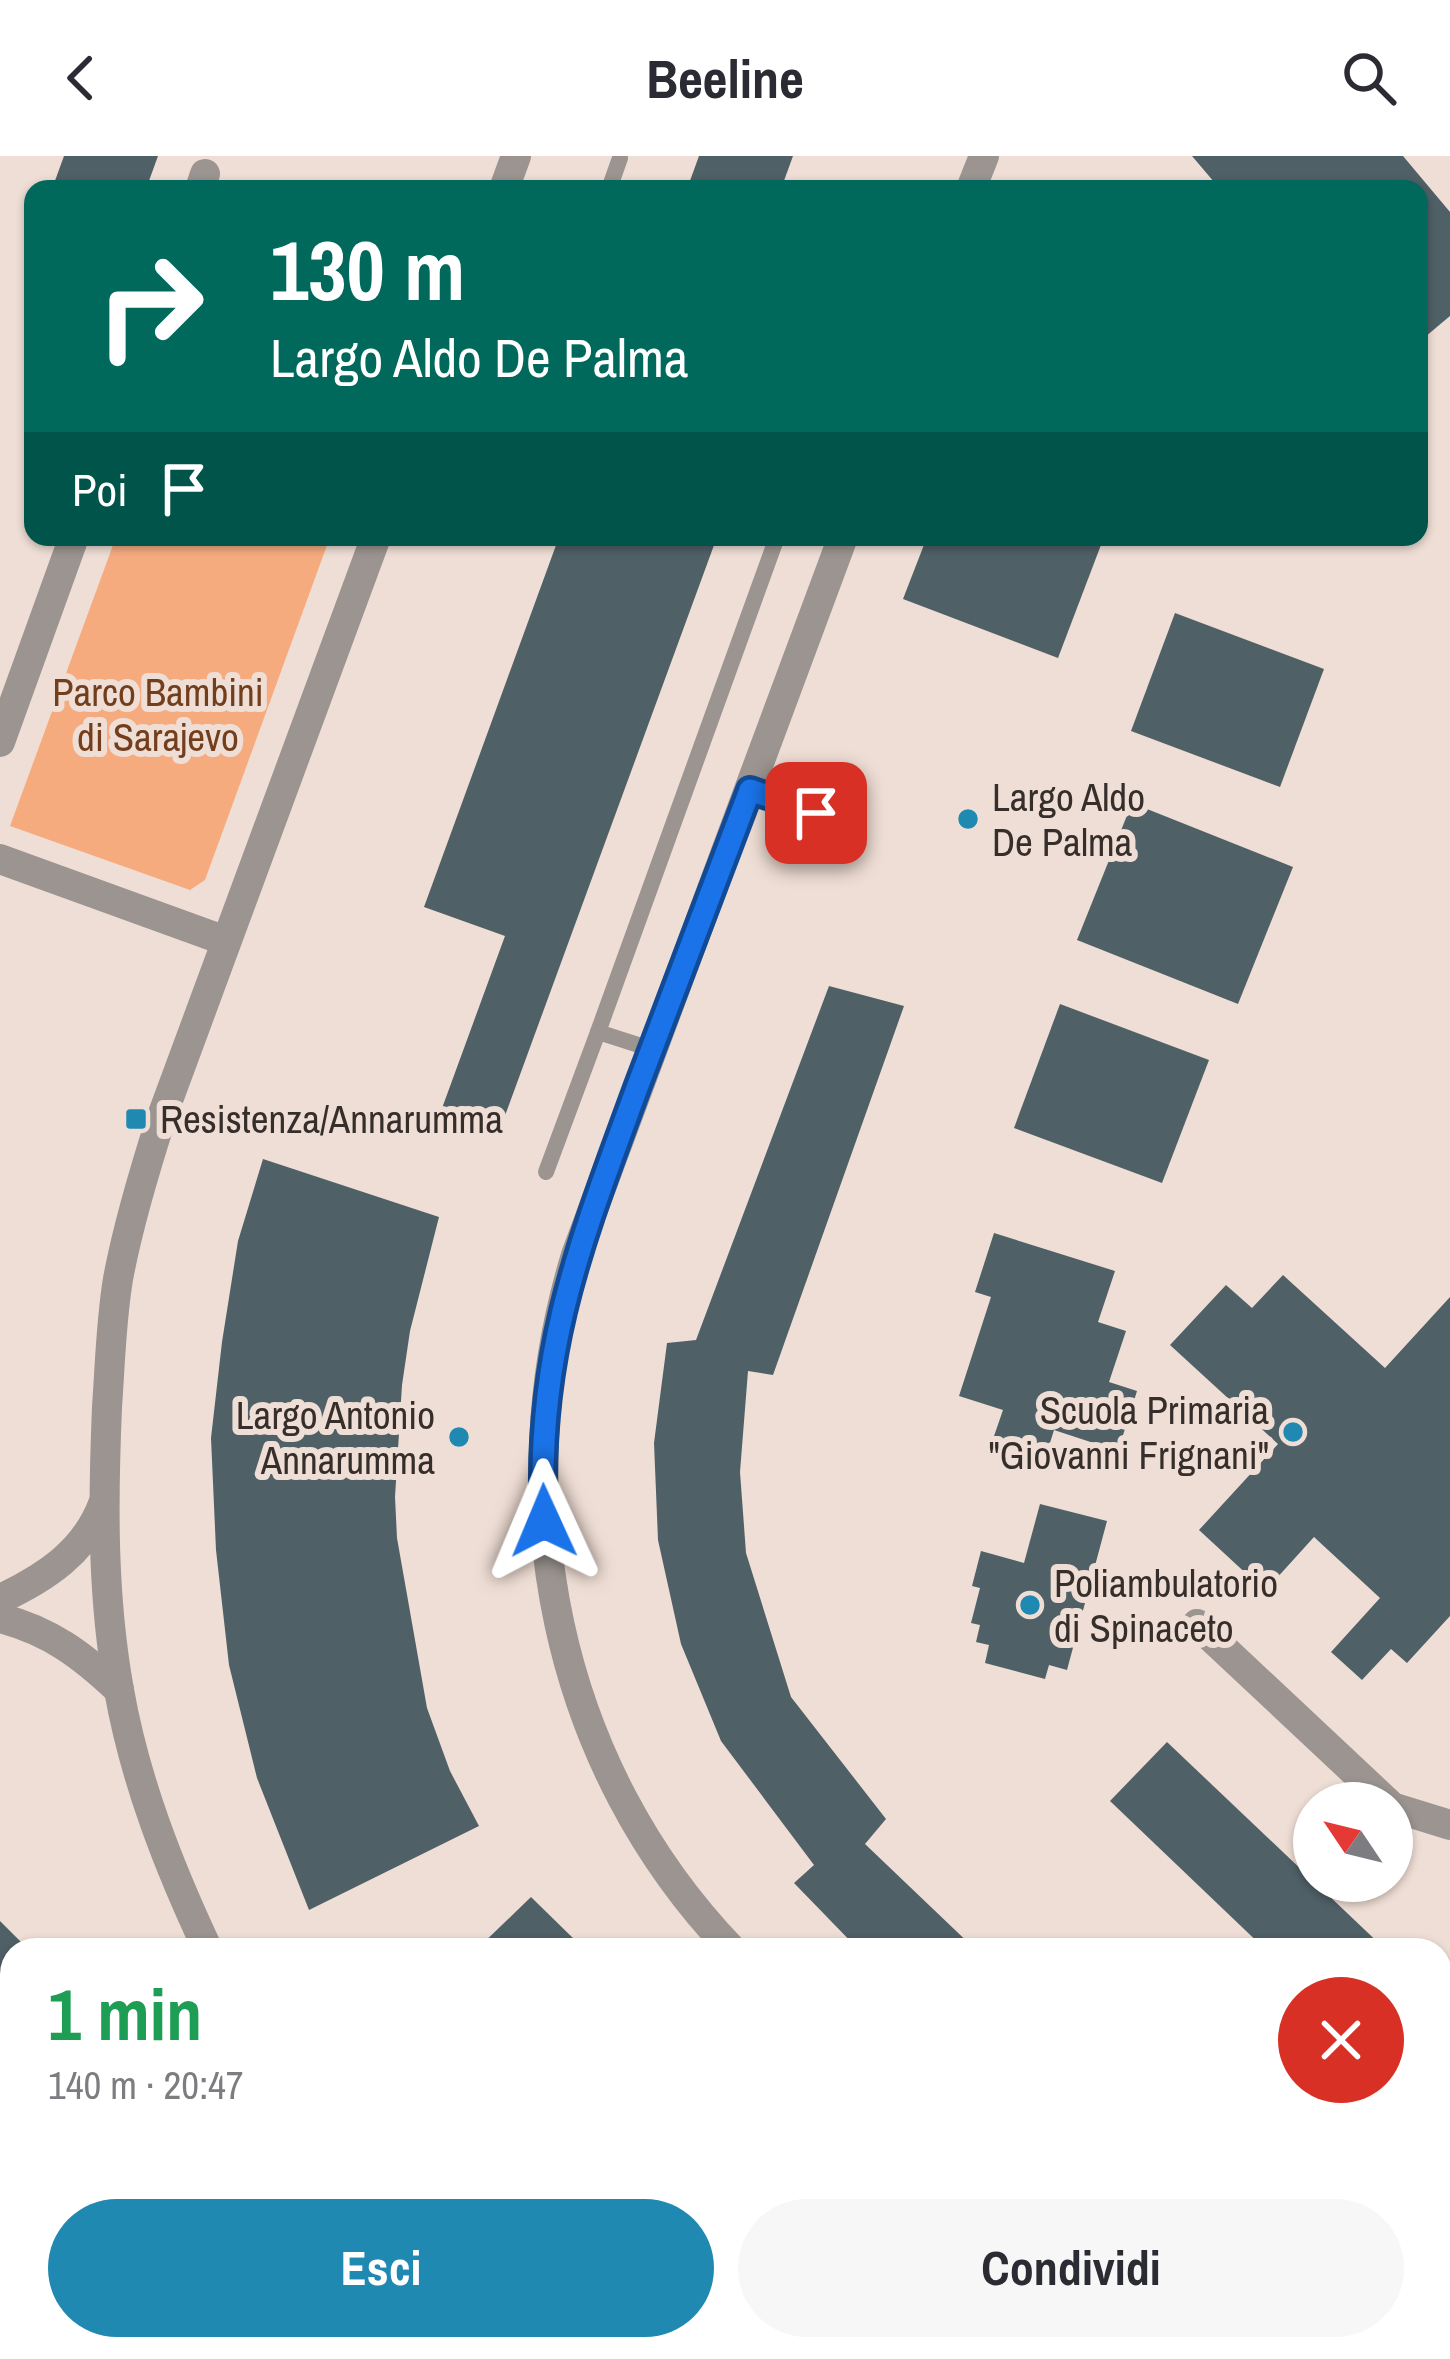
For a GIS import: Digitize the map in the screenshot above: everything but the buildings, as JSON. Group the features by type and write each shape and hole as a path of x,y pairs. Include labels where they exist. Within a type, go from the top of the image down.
{"street":[{"path":"0,742 71,546"},
{"path":"203,1938 152,1816 119,1690 104,1578 112,1339 124,1249 161,1119 373,546"},
{"path":"721,1938 674,1885 603,1765 560,1634 544,1521 544,1418 554,1343 576,1255 840,546"},
{"path":"0,859 226,941"},
{"path":"0,1599 79,1548 103,1504"},
{"path":"0,1618 32,1626 70,1647 119,1690"},
{"path":"1197,1624 1365,1782"},
{"path":"1413,1813 1450,1825"}],"lane":[{"path":"546,1172 774,546"},
{"path":"750,790 850,825"},
{"path":"598,1032 651,1049"}],"green space":[{"name":"Parco Bambini di Sarajevo","path":"113,546 327,546 205,880 190,890 10,826"}],"place":[{"name":"Largo Aldo De Palma","path":"968,819"},
{"name":"Resistenza/Annarumma","path":"136,1119"},
{"name":"Scuola Primaria \"Giovanni Frignani\"","path":"1293,1432"},
{"name":"Largo Antonio Annarumma","path":"459,1437"},
{"name":"Poliambulatorio di Spinaceto","path":"1030,1605"}],"route":[{"path":"544,1521 548,1382 576,1255 750,790 816,813"}]}
